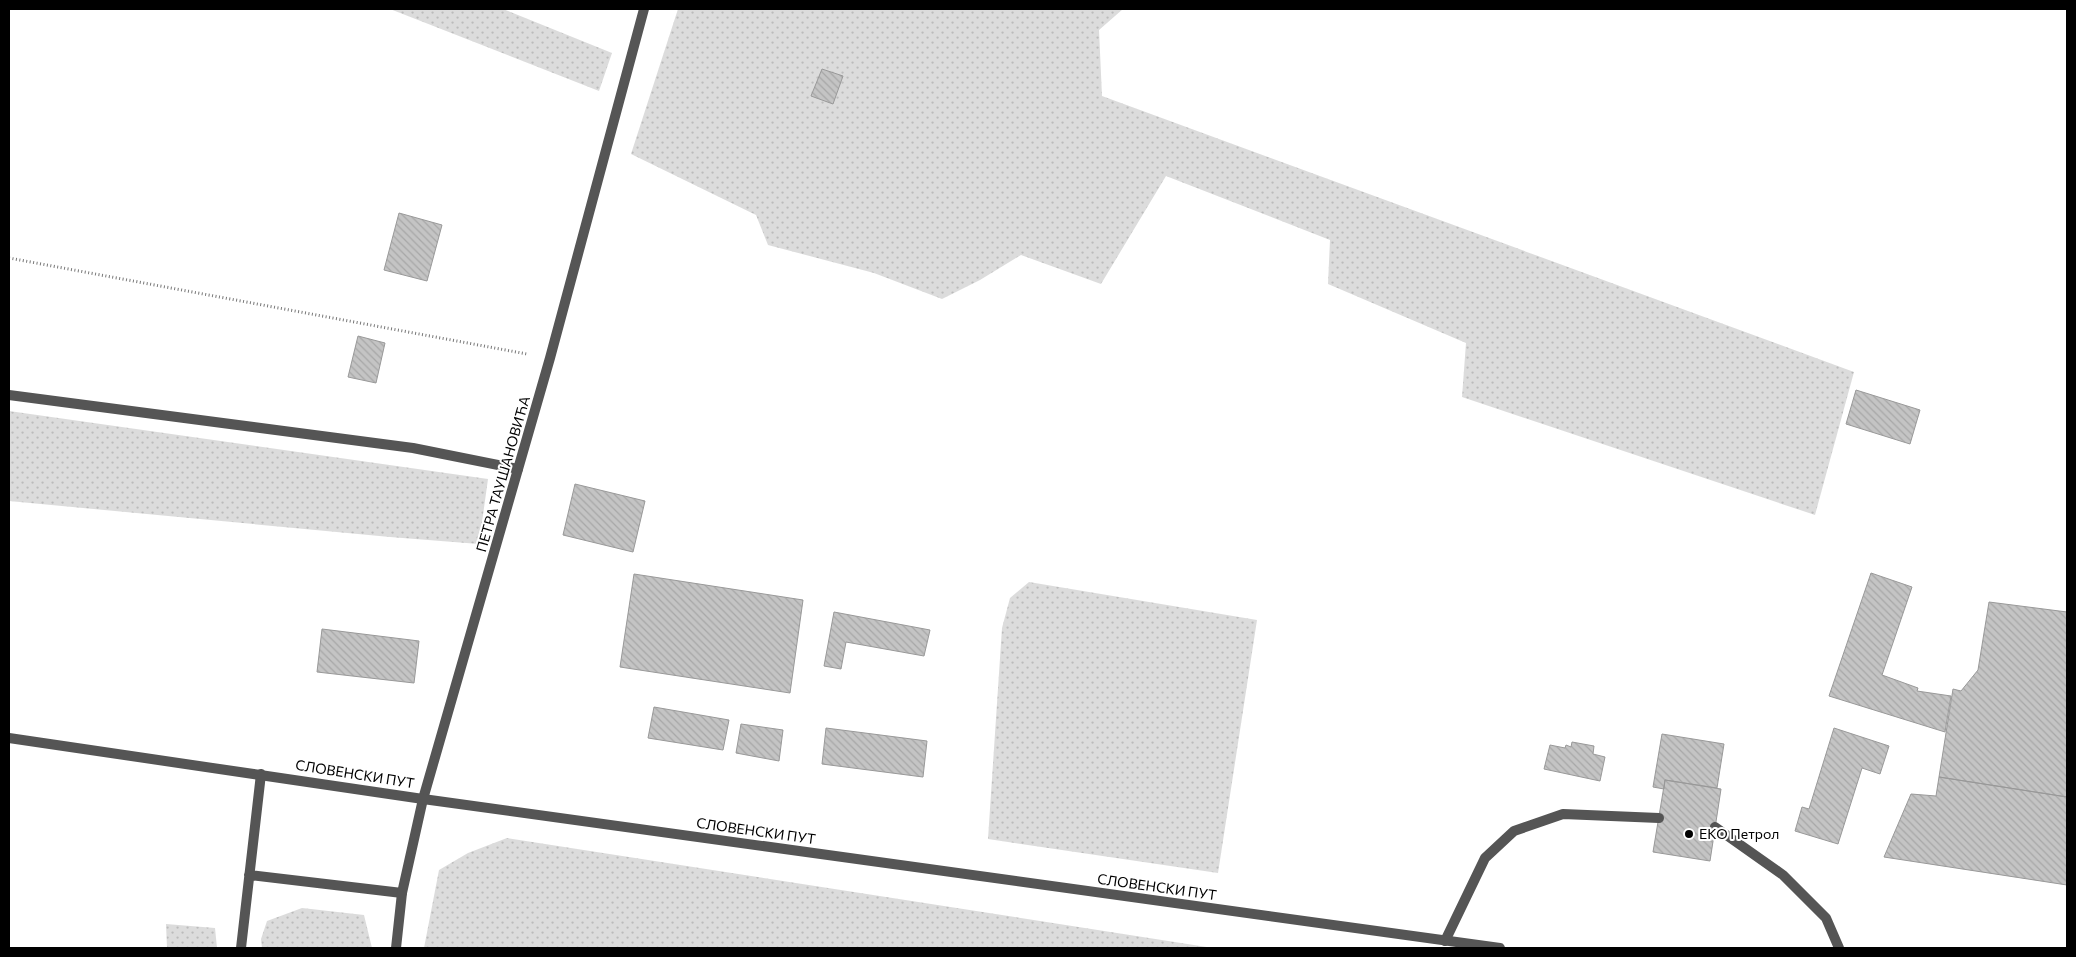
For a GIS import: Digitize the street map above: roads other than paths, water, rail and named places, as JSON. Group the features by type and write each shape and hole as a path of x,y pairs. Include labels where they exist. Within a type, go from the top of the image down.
{"street":[{"name":"ПЕТРА ТАУШАНОВИЋА","path":"396,948 402,893 422,798 550,358 644,9"},
{"path":"9,395 413,448 518,469"},
{"name":"СЛОВЕНСКИ ПУТ","path":"9,738 422,798 1500,948"},
{"path":"241,948 260,774"},
{"path":"1445,941 1485,858 1514,831 1563,814 1659,818"},
{"path":"1715,828 1783,875 1826,918 1839,948"},
{"path":"249,875 402,893"}],"place":[{"name":"ЕКО Петрол","path":"1689,834"}]}
